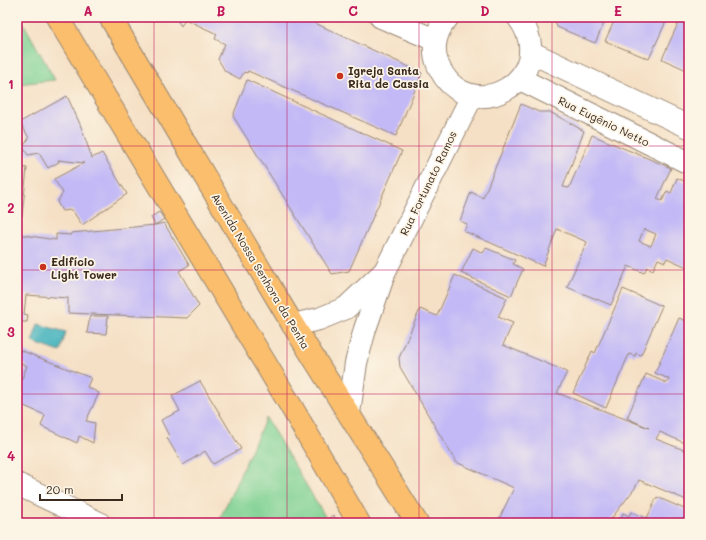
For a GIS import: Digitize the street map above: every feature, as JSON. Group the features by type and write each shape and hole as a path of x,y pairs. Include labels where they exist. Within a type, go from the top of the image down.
{"main road":[{"path":"57,17 288,401 359,523"},
{"name":"Avenida Nossa Senhora da Penha","path":"110,17 293,325 417,523"}],"street":[{"path":"381,17 435,40"},
{"path":"448,17 441,25 435,40 435,59 443,75 455,88 472,96 498,94 510,88 520,79 527,66 530,52 529,39 525,26 518,17"},
{"path":"530,52 689,126"},
{"name":"Rua Eugênio Netto","path":"520,79 689,163"},
{"name":"Rua Fortunato Ramos","path":"349,413 356,363 365,329 385,271 472,96"},
{"name":"Rua Fortunato Ramos","path":"293,325 319,319 346,308 385,271"},
{"path":"17,484 99,523"}],"green space":[{"path":"17,17 20,17 55,80 17,84"},
{"path":"266,418 329,523 218,523"}],"water":[{"path":"38,324 66,332 60,352 32,342"}],"building":[{"name":"Igreja Santa Rita de Cassia","path":"175,17 302,17 422,73 396,136 248,71 247,73 244,72 240,79 225,71 218,59 225,44 215,39 217,34 185,19 181,26"},
{"path":"554,17 607,17 595,43 557,27"},
{"path":"616,17 668,17 649,59 605,41"},
{"path":"681,17 689,17 689,71 662,59"},
{"path":"247,80 402,151 349,271 332,274 233,116"},
{"path":"67,96 80,124 92,158 102,153 127,194 82,225 72,210 62,211 57,202 63,193 54,179 84,163 58,160 59,162 48,168 39,153 28,155 23,147 29,138 20,122"},
{"path":"521,104 539,112 550,112 584,131 563,187 569,188 592,135 671,168 657,199 662,201 667,191 671,193 677,178 689,183 689,268 667,258 665,262 658,259 653,270 647,267 644,273 628,266 611,305 567,287 587,242 557,229 543,266 464,231 467,224 460,221 471,192 483,198","holes":["644,229 656,234 651,246 639,241"]},
{"path":"17,167 27,168 22,216 17,216"},
{"path":"159,212 164,219 155,225 151,217"},
{"path":"164,223 189,265 179,271 199,306 187,318 68,313 68,298 26,295 24,314 28,315 27,322 17,322 17,234 56,240 56,234 71,235 71,233"},
{"path":"473,248 483,253 486,248 515,260 513,264 523,269 511,296 461,273"},
{"path":"455,275 507,298 498,317 513,323 503,345 567,372 557,393 649,428 627,418 646,374 667,383 669,379 655,373 679,318 689,322 689,439 687,444 660,432 656,439 689,452 689,501 639,480 635,488 608,523 497,523 514,488 456,462 400,367 399,358 420,309 437,316"},
{"path":"623,289 662,306 641,355 636,353 635,356 629,354 606,408 573,393 592,351 595,353"},
{"path":"90,316 108,316 106,334 87,333"},
{"path":"20,350 91,378 87,387 99,393 86,421 95,423 93,443 79,436 77,443 41,426 45,415 17,403 17,391 27,366 17,361"},
{"path":"200,381 241,449 213,464 205,451 183,465 167,438 169,436 161,420 180,411 172,396"},
{"path":"657,497 689,511 689,523 619,523 623,513 629,516 631,512 647,518"},
{"path":"333,515 338,523 323,523"}],"place":[{"name":"Igreja Santa Rita de Cassia","path":"340,76"},
{"name":"Edifício Light Tower","path":"43,267"}]}
